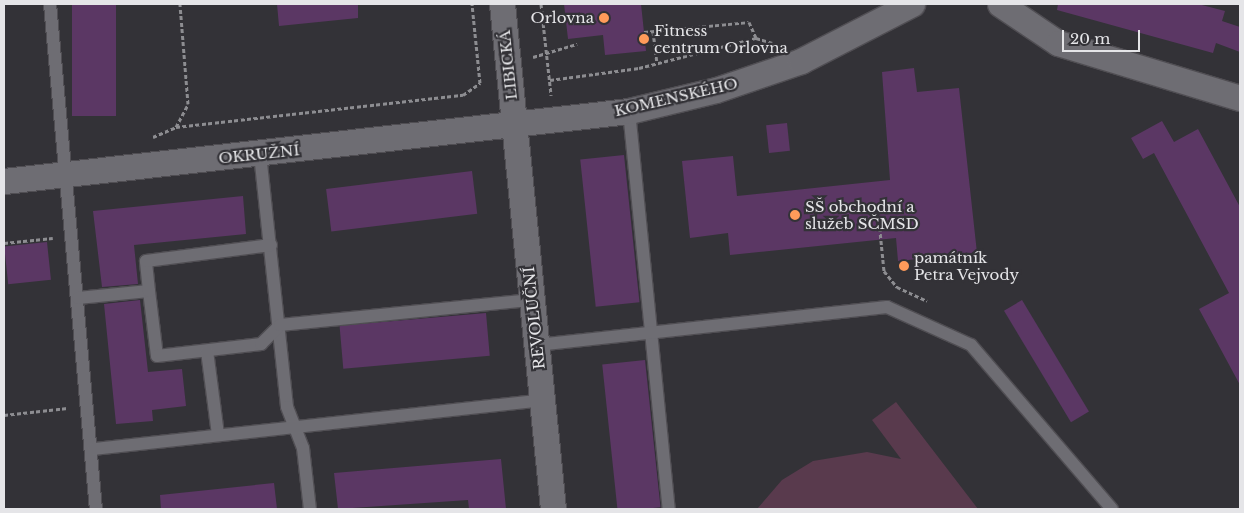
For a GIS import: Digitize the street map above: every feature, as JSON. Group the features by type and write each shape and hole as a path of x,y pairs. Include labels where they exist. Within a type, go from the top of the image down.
{"street":[{"name":"LIBICKÁ","path":"502,4 514,126"},
{"name":"KOMENSKÉHO","path":"514,126 629,111 716,90 802,61 912,4"},
{"path":"1000,4 1058,43 1240,98"},
{"name":"OKRUŽNÍ","path":"4,181 514,126"},
{"name":"REVOLUČNÍ","path":"514,126 553,509"}],"lane":[{"path":"50,4 64,175 94,449 96,509"},
{"path":"629,111 653,329 669,509"},
{"path":"260,154 280,325 287,407 296,425 303,448 310,509"},
{"path":"271,245 146,261 157,356 261,344 280,325 532,300"},
{"path":"78,298 149,291"},
{"path":"536,345 653,329 887,307 971,345 1112,509"},
{"path":"207,351 218,434"},
{"path":"94,449 296,425 542,400"}],"path":[{"path":"180,4 188,104 176,127 463,95 480,83 472,4"},
{"path":"542,4 550,80 657,64 756,38 749,22 644,32"},
{"path":"653,31 657,64"},
{"path":"547,53 577,44"},
{"path":"879,221 884,271 897,287 932,304"},
{"path":"4,243 71,236"},
{"path":"4,415 89,406"},
{"path":"449,509 458,509"}],"shaded area":[{"path":"896,402 978,509 757,509 782,480 813,461 867,452 901,459 872,420"}],"building":[{"path":"72,4 116,4 116,116 72,116"},
{"path":"277,4 358,4 358,18 279,26"},
{"name":"Orlovna","path":"564,4 641,4 646,51 605,55 603,35 568,39"},
{"path":"1058,4 1198,4 1225,11 1222,21 1240,27 1240,52 1216,43 1213,53 1057,10"},
{"path":"914,68 917,92 959,88 977,253 898,261 896,238 730,255 728,233 690,238 682,161 733,156 737,196 890,180 882,72"},
{"path":"1162,121 1174,142 1198,129 1240,207 1240,385 1199,309 1229,293 1154,153 1143,159 1131,138"},
{"path":"787,123 790,151 769,153 766,125"},
{"path":"624,155 639,302 596,307 580,160"},
{"path":"472,171 477,214 331,232 326,189"},
{"path":"243,196 246,234 134,245 138,284 102,287 93,211"},
{"path":"47,242 51,280 8,284 4,246"},
{"path":"140,300 148,372 182,369 186,406 152,410 153,421 116,424 104,304"},
{"path":"1022,300 1089,411 1071,422 1004,311"},
{"path":"486,313 490,356 343,369 340,326"},
{"path":"645,360 660,507 617,509 602,364"},
{"path":"501,459 506,509 469,509 468,500 338,509 334,473"},
{"path":"274,483 277,509 161,509 160,495"}],"place":[{"name":"Orlovna","path":"604,18"},
{"name":"Fitness centrum Orlovna","path":"644,39"},
{"name":"SŠ obchodní a služeb SČMSD","path":"795,215"},
{"name":"památník Petra Vejvody","path":"904,266"}]}
